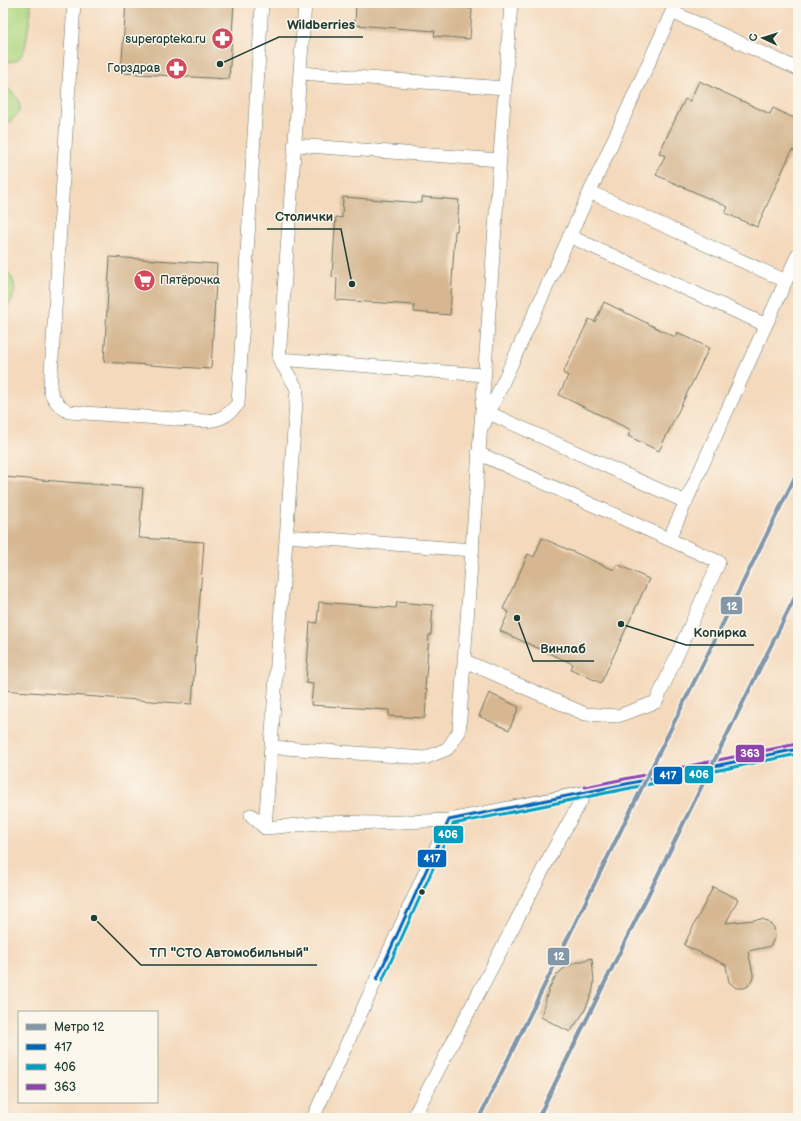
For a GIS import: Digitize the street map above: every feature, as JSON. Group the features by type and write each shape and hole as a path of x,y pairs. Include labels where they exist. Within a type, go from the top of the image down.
{"lane":[{"path":"74,3 50,390 54,401 69,412 205,421 224,417 238,404 262,3"},
{"path":"265,828 297,388 279,359 305,3"},
{"path":"271,747 425,758 447,749 459,732 511,3"},
{"path":"480,432 674,7 798,69"},
{"path":"300,73 505,88"},
{"path":"294,145 500,160"},
{"path":"590,192 786,281"},
{"path":"569,236 766,325"},
{"path":"669,539 798,254"},
{"path":"279,359 484,375"},
{"path":"489,413 686,502"},
{"path":"465,661 585,714 618,716 656,702 719,562 478,453"},
{"path":"286,536 473,550"},
{"path":"251,815 265,828 331,822 378,823 449,820 798,749"},
{"path":"413,1118 551,854 586,792"},
{"path":"313,1118 449,820"}],"green space":[{"path":"3,3 30,3 31,8 25,48 20,58 10,62 3,60"},
{"path":"3,84 15,96 20,106 16,116 3,126"},
{"path":"3,267 12,278 15,289 12,300 3,312"}],"building":[{"path":"126,3 234,3 229,79 121,73"},
{"path":"356,3 470,3 469,9 472,9 470,39 434,36 435,31 355,25"},
{"path":"699,81 770,114 773,108 798,120 798,153 792,150 757,227 725,213 728,207 656,175 665,156 659,153 685,99 690,101"},
{"path":"343,197 422,203 422,197 459,200 457,231 455,231 450,315 414,312 414,305 336,300 337,278 332,277 335,228 336,217 342,218"},
{"path":"110,257 217,264 211,369 104,362"},
{"path":"604,302 675,337 677,332 709,348 659,451 628,436 631,430 559,395 568,376 563,373 589,319 595,322"},
{"path":"3,477 143,488 139,538 204,542 192,704 3,690"},
{"path":"542,538 614,570 617,564 649,579 601,683 571,669 573,664 500,631 509,612 503,609 528,554 534,557"},
{"path":"319,602 396,608 397,602 433,605 425,689 427,689 425,718 389,716 389,710 311,705 313,684 306,683 310,622 317,623"},
{"path":"489,693 519,707 509,730 479,716"},
{"path":"713,887 738,899 726,923 762,919 774,927 775,937 771,945 748,951 753,978 745,988 736,988 729,982 726,965 684,945"},
{"path":"592,958 594,983 592,993 584,1012 570,1032 541,1017 548,991 555,977 563,969 572,964"}],"metro line":[{"name":"12","path":"479,1118 798,471"},
{"name":"12","path":"538,1118 798,591"}],"transit line":[{"name":"363","path":"585,787 797,744"},
{"name":"417","path":"377,979 449,820 798,749"},
{"name":"406","path":"382,981 453,824 798,754"}],"place":[{"name":"superapteka.ru","path":"222,39"},
{"name":"Wildberries","path":"220,64"},
{"name":"Горздрав","path":"176,68"},
{"name":"Пятёрочка","path":"145,280"},
{"name":"Столички","path":"352,284"},
{"name":"Винлаб","path":"517,618"},
{"name":"Копирка","path":"621,624"},
{"name":"ТП \"СТО Автомобильный\"","path":"94,918"}]}
